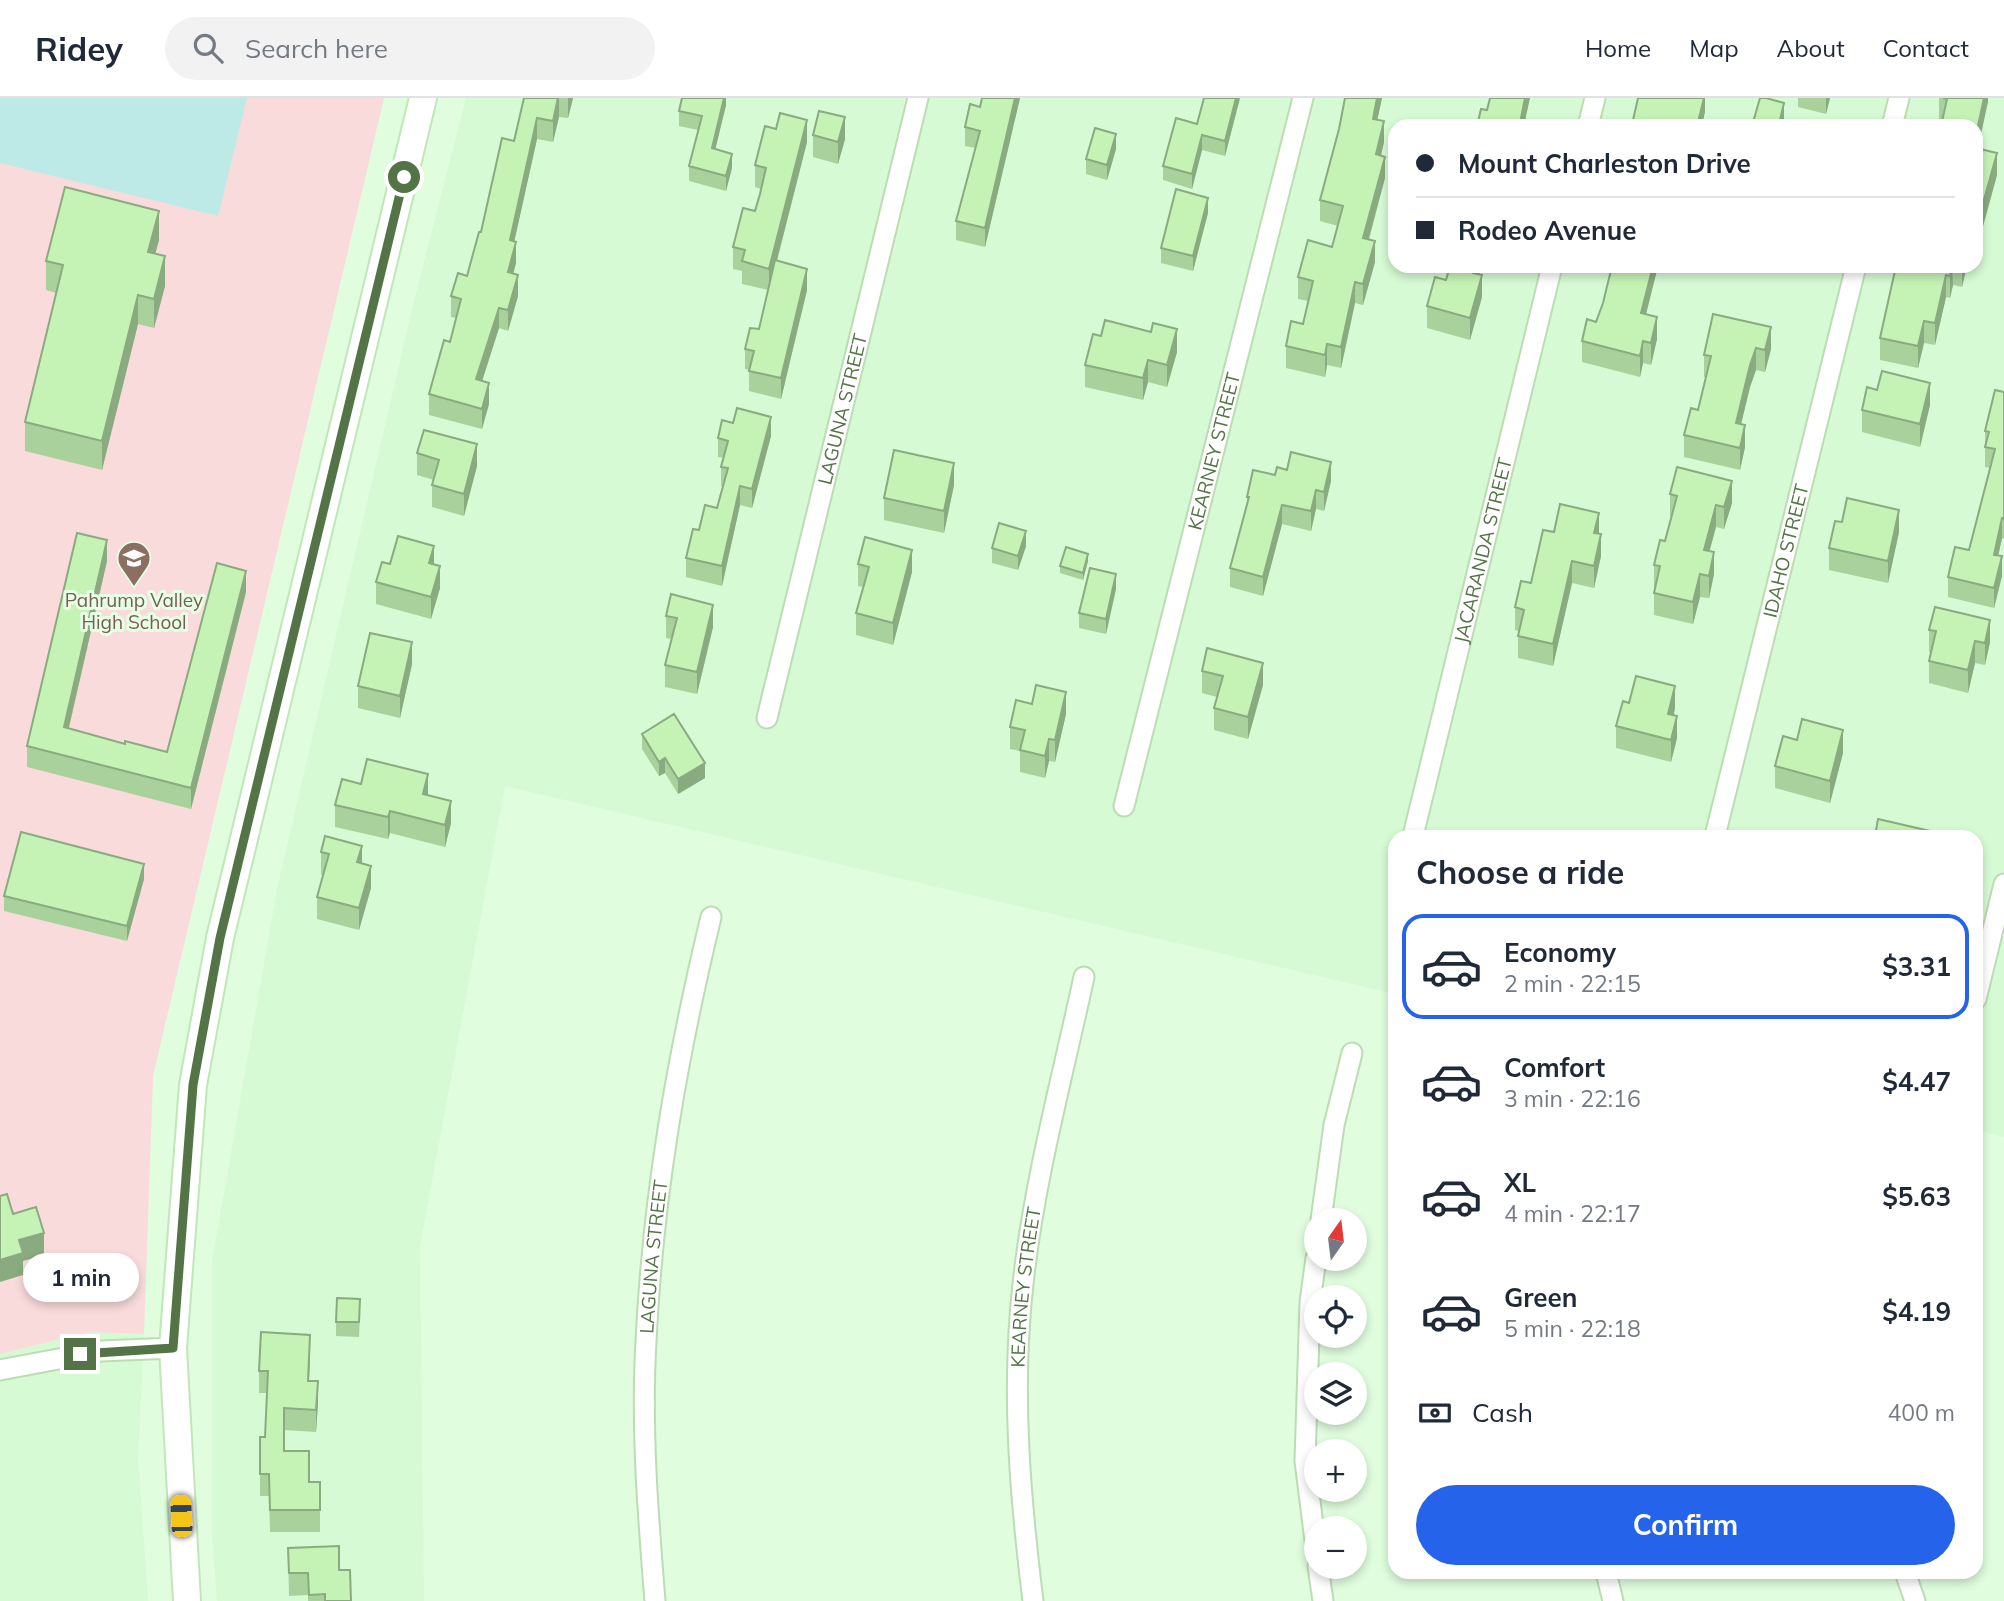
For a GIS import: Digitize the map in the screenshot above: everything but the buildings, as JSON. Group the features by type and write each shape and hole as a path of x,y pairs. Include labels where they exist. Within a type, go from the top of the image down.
{"street":[{"path":"187,1601 173,1348 193,1085 220,938 424,98"},
{"name":"LAGUNA STREET","path":"767,718 918,98"},
{"name":"KEARNEY STREET","path":"1124,806 1303,98"},
{"path":"1590,119 1595,98"},
{"path":"1894,119 1899,98"},
{"name":"JACARANDA STREET","path":"1414,830 1550,273"},
{"name":"IDAHO STREET","path":"1716,830 1854,273"},
{"path":"1983,970 2004,884"},
{"name":"LAGUNA STREET","path":"655,1601 646,1482 646,1344 653,1241 682,1033 711,917"},
{"name":"KEARNEY STREET","path":"1033,1601 1022,1514 1017,1399 1023,1286 1031,1220 1084,977"},
{"path":"1323,1208 1334,1125 1352,1053"},
{"path":"1312,1516 1304,1461 1310,1302 1314,1271"},
{"path":"0,1370 101,1351 173,1348"},
{"path":"1320,1579 1323,1601"},
{"path":"1608,1579 1613,1601"},
{"path":"1907,1579 1915,1601"}],"shaded area":[{"name":"Pahrump Valley High School","path":"0,98 384,98 153,1076 144,1334 88,1332 0,1354"},
{"path":"0,98 247,98 218,216 0,163"},
{"path":"466,98 2004,98 2004,1137 1983,1132 1983,830 1388,830 1388,992 505,786 420,1246 424,1601 217,1601 212,1531 212,1262 277,889 414,301"},
{"path":"88,1332 144,1334 138,1458 148,1601 0,1601 0,1354"}],"place":[{"name":"Pahrump Valley High School","path":"134,588"}],"route":[{"path":"80,1354 173,1348 193,1085 220,938 404,177"}]}
